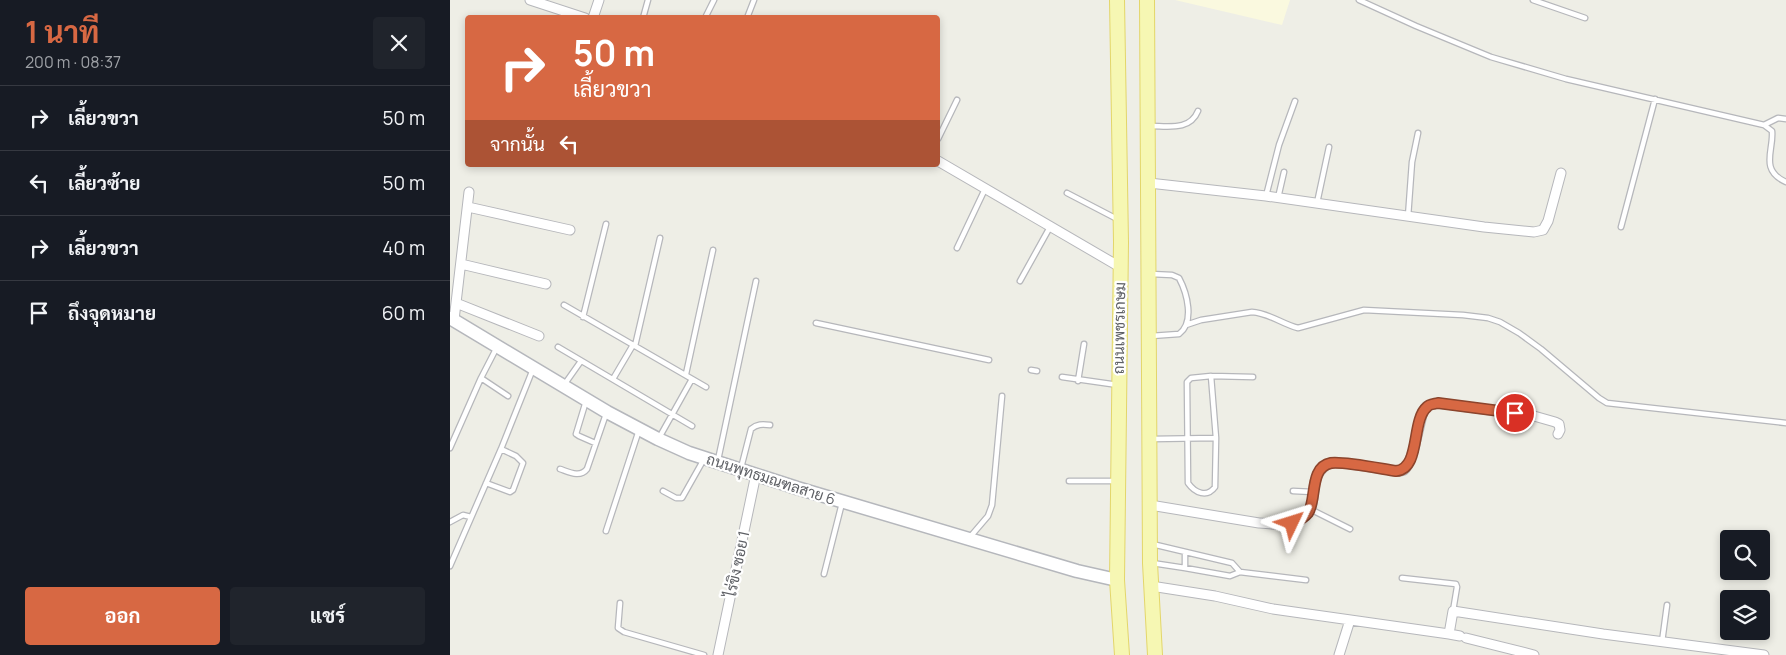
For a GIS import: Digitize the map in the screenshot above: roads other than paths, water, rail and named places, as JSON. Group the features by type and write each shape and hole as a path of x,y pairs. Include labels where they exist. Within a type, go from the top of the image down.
{"main road":[{"name":"ถนนเพชรเกษม","path":"1147,0 1150,563 1155,655"},
{"name":"ถนนเพชรเกษม","path":"1114,1 1120,221 1117,580 1122,655"},
{"name":"ถนนพุทธมณฑลสาย 6","path":"452,319 607,412 658,439 704,458 968,539 1077,571 1117,580"}],"street":[{"path":"530,0 576,15"},
{"path":"594,15 599,0"},
{"path":"940,162 1120,267"},
{"path":"1149,182 1534,232 1543,230 1548,221 1562,173"},
{"path":"452,319 456,302 469,192"},
{"path":"468,206 570,230"},
{"path":"461,264 546,284"},
{"path":"456,302 538,336"},
{"path":"1150,505 1259,523 1292,523 1302,519 1310,509 1314,484 1320,472 1327,464 1396,471 1408,466 1424,411 1431,404 1438,403 1534,416 1559,424 1560,430 1558,434"},
{"name":"ไร่ขิง ซอย 1","path":"718,655 756,474"},
{"path":"1151,586 1215,596 1273,609 1449,634 1534,655"},
{"path":"1449,634 1454,611 1764,655"},
{"path":"1339,655 1350,620"}],"lane":[{"path":"644,15 648,0"},
{"path":"707,15 714,0"},
{"path":"748,15 754,0"},
{"path":"1359,0 1491,57 1566,79 1764,125 1772,131 1768,155 1773,172 1777,177 1786,182"},
{"path":"1533,0 1585,18"},
{"path":"1621,227 1655,99"},
{"path":"940,135 957,100"},
{"path":"1266,196 1294,101"},
{"path":"1148,126 1189,123 1196,117 1198,111"},
{"path":"1764,125 1778,118 1786,119"},
{"path":"1408,217 1412,168 1418,133"},
{"path":"1317,204 1329,148"},
{"path":"1278,198 1284,172"},
{"path":"957,248 985,189"},
{"path":"1067,193 1120,221"},
{"path":"583,317 606,224"},
{"path":"1020,281 1050,227"},
{"path":"613,379 634,345 660,238"},
{"path":"686,374 713,250"},
{"path":"1147,274 1172,275 1179,278 1186,295 1188,317 1186,325 1179,334 1148,336"},
{"path":"718,463 756,280"},
{"path":"564,305 706,387"},
{"path":"1186,325 1201,320 1252,312 1261,312 1298,328 1364,310 1488,318 1514,330 1541,349 1607,404 1786,424"},
{"path":"816,323 989,360"},
{"path":"1078,381 1084,344"},
{"path":"450,448 481,378 498,346"},
{"path":"558,347 692,426"},
{"path":"564,386 581,360"},
{"path":"450,566 501,449 533,367"},
{"path":"1031,370 1037,371"},
{"path":"1211,376 1216,438 1215,487 1203,494 1197,492 1188,484 1185,438 1187,382 1191,378 1211,376 1253,376"},
{"path":"481,378 508,396"},
{"path":"1062,378 1118,385"},
{"path":"658,439 692,379"},
{"path":"968,539 988,516 992,505 1002,396"},
{"path":"586,400 576,434 596,443"},
{"path":"560,469 579,475 584,473 607,412"},
{"path":"741,470 751,429 762,424 770,425"},
{"path":"606,531 639,429"},
{"path":"1149,439 1216,438"},
{"path":"486,483 510,492 513,490 523,463 516,456 501,449"},
{"path":"663,491 676,498 682,498 704,458"},
{"path":"1069,481 1117,481"},
{"path":"1293,491 1313,492"},
{"path":"824,574 843,502"},
{"path":"1310,509 1350,529"},
{"path":"450,522 463,515 471,517"},
{"path":"1150,544 1232,563 1240,572"},
{"path":"1185,552 1185,568"},
{"path":"1150,563 1230,576 1240,572 1306,580"},
{"path":"1402,578 1456,584 1454,611"},
{"path":"620,603 618,628 624,632 704,655"},
{"path":"1662,642 1668,605"}]}
